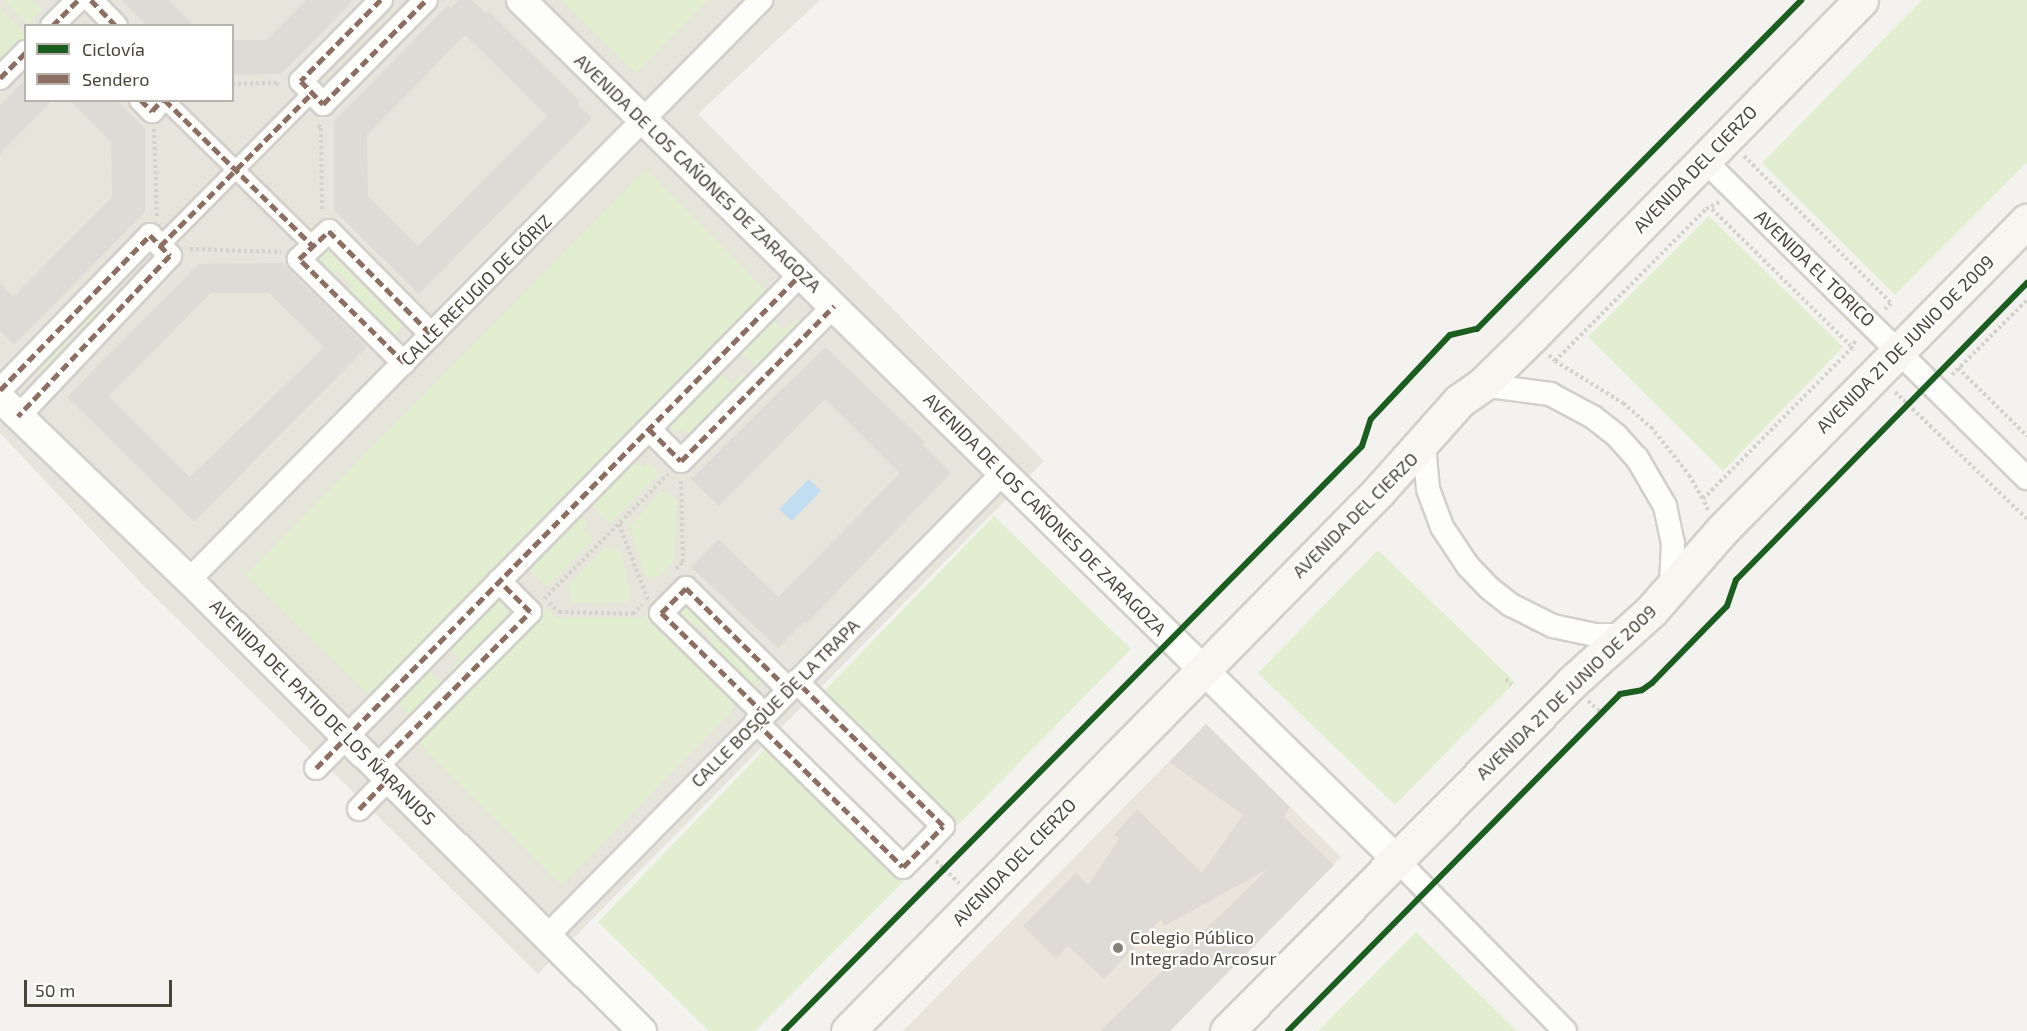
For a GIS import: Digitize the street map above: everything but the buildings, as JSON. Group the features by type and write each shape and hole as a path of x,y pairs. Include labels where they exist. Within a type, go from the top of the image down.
{"main road":[{"name":"AVENIDA DEL CIERZO","path":"848,1031 1424,445 1446,414 1482,385 1532,336 1861,0"},
{"name":"AVENIDA 21 DE JUNIO DE 2009","path":"1227,1031 1396,859 1622,635 1651,611 1671,584 1723,529 2027,221"}],"street":[{"path":"59,23 78,0"},
{"path":"91,0 114,24"},
{"path":"381,0 301,81 323,104 426,0"},
{"name":"AVENIDA DE LOS CAÑONES DE ZARAGOZA","path":"521,0 1396,859 1565,1031"},
{"name":"CALLE REFUGIO DE GÓRIZ","path":"189,579 761,0"},
{"path":"0,78 24,54"},
{"path":"167,239 312,93"},
{"path":"143,102 152,111 167,103 313,246"},
{"name":"AVENIDA EL TORICO","path":"1715,149 1733,188 2027,478"},
{"path":"404,363 299,259 329,231 432,335"},
{"path":"0,390 150,235 167,239"},
{"path":"9,407 171,256 167,239"},
{"path":"316,768 801,274"},
{"path":"649,429 681,461 834,306"},
{"path":"1482,385 1550,394 1593,417 1616,435 1637,458 1665,506 1673,543 1671,584"},
{"name":"AVENIDA DEL PATIO DE LOS NARANJOS","path":"9,407 189,579 642,1031"},
{"path":"1424,445 1428,489 1442,526 1468,566 1489,588 1511,605 1553,626 1577,633 1622,635"},
{"name":"CALLE BOSQUE DE LA TRAPA","path":"548,935 1003,473"},
{"path":"359,809 383,772 538,605 499,581"},
{"path":"686,588 943,826 903,867 654,606 686,588"}],"path":[{"path":"167,103 153,128 155,214 167,239"},
{"path":"1703,499 1891,303 1753,168 1715,149"},
{"path":"1712,209 1753,168"},
{"path":"1555,361 1706,209 1712,209 1876,373 2027,519"},
{"path":"1899,412 1958,368 2027,300"},
{"path":"1532,336 1555,361 1623,403 1651,427 1689,475 1711,517 1723,529"},
{"path":"1958,368 2027,436"},
{"path":"1916,412 1934,385"},
{"path":"654,606 633,614 559,612 538,605 681,461"},
{"path":"668,577 683,562 681,461"},
{"path":"619,523 654,606"},
{"path":"654,592 654,606"},
{"path":"1506,680 1512,685"},
{"path":"1593,722 1608,707"},
{"path":"922,848 976,900"},
{"path":"935,876 952,860"}],"shaded area":[{"path":"0,0 820,0 698,114 1044,461 538,974 145,587 0,433"},
{"name":"Colegio Público Integrado Arcosur","path":"1206,724 1341,857 1170,1031 903,1031"}],"green space":[{"path":"8,0 32,0 42,9 28,24 6,2"},
{"path":"561,0 708,0 636,73"},
{"path":"1922,0 2027,0 2027,162 1895,295 1762,163"},
{"path":"0,8 24,32 24,42 3,63 0,60"},
{"path":"646,169 771,296 373,699 246,575"},
{"path":"1709,216 1843,347 1723,471 1588,337"},
{"path":"331,245 379,292 374,297 389,313 395,308 408,321 394,336 349,292 353,287 338,271 332,276 316,260"},
{"path":"99,302 108,310 47,374 36,365 62,338 68,342 83,327 79,322"},
{"path":"770,317 784,331 796,319 804,325 760,371 739,349"},
{"path":"718,370 732,384 742,373 750,379 691,437 682,428 677,433 666,422"},
{"path":"634,458 644,468 650,463 660,473 610,524 589,503"},
{"path":"669,492 677,500 675,560 657,578 645,577 630,527 659,493"},
{"path":"578,513 588,523 583,529 594,539 547,587 526,566"},
{"path":"994,516 1131,649 958,825 823,692"},
{"path":"615,547 622,553 631,598 626,602 572,603 568,585 605,548"},
{"path":"1378,550 1515,682 1395,805 1258,673"},
{"path":"498,593 508,603 504,608 514,618 458,676 451,669 460,659 447,645"},
{"path":"690,601 735,645 731,650 747,667 753,662 767,675 754,689 708,645 712,640 697,624 692,629 677,615"},
{"path":"546,608 557,618 642,618 649,610 735,693 734,709 562,885 416,740"},
{"path":"426,667 447,687 405,730 399,723 408,713 394,699"},
{"path":"769,745 906,879 755,1031 709,1031 598,922"},
{"path":"1416,932 1517,1031 1318,1031"}],"water":[{"path":"809,479 821,491 792,521 779,509"}],"marked path":[{"path":"54,24 78,0"},
{"path":"91,0 114,24"},
{"path":"381,0 301,81 323,104 426,0"},
{"path":"0,78 24,54"},
{"path":"160,246 312,93"},
{"path":"143,102 152,111 160,102"},
{"path":"167,102 313,246"},
{"path":"404,363 299,259 329,231 432,335"},
{"path":"0,390 150,235 170,256 18,417"},
{"path":"316,768 801,274"},
{"path":"649,429 681,461 834,306"},
{"path":"377,766 530,612 499,581"},
{"path":"764,714 661,613 686,588 788,689"},
{"path":"756,722 903,867 922,848 943,826 796,681"},
{"path":"359,809 389,778"}],"cycle path":[{"path":"784,1031 1362,446 1371,419 1450,335 1477,329 1802,0"},
{"path":"1288,1031 1620,694 1642,690 1652,683 1727,606 1736,580 2027,283"}],"place":[{"name":"Colegio Público Integrado Arcosur","path":"1118,948"}]}
